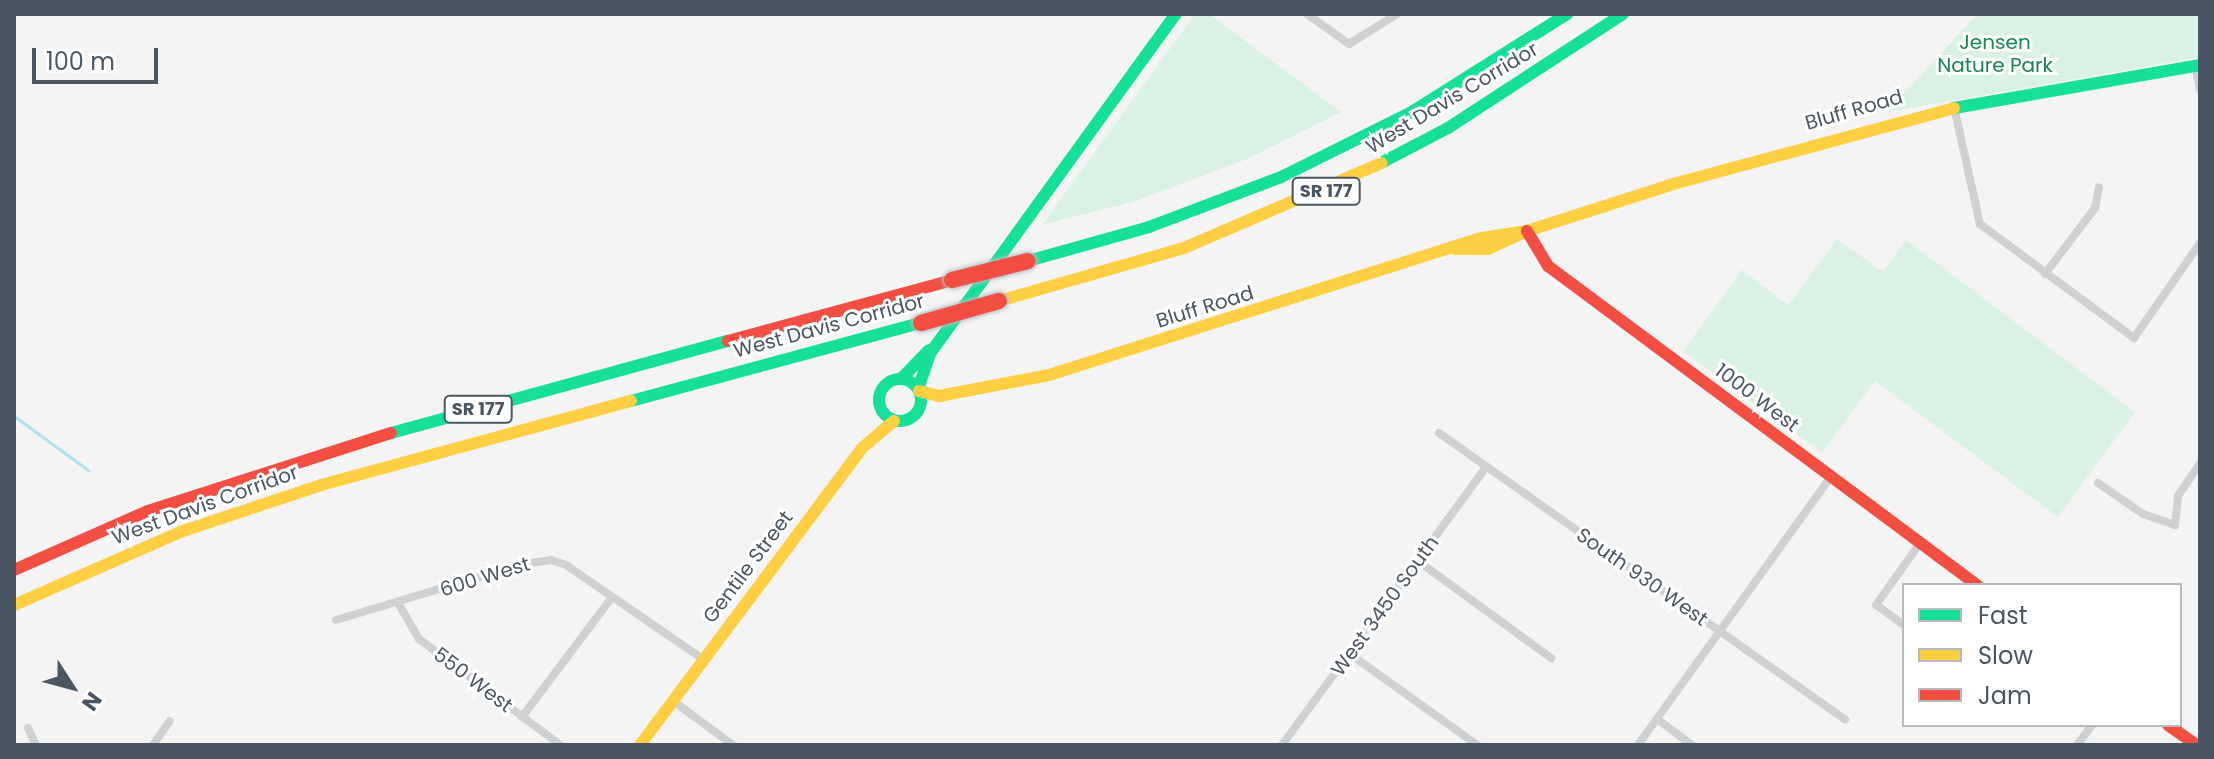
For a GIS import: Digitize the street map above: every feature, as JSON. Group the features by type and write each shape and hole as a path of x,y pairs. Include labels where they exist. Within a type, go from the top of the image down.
{"main road":[{"path":"862,448 886,384 901,379 938,343 1176,14"},
{"name":"West Davis Corridor","path":"14,570 148,511 295,459 1149,227 1291,173 1410,113 1567,14"},
{"name":"West Davis Corridor","path":"14,605 180,532 307,489 921,323 1184,248 1344,183 1448,128 1623,14"},
{"name":"Bluff Road","path":"918,390 937,396 1066,371 1455,249 1488,249 1527,231 1834,136 1954,107 2198,65"},
{"name":"1000 West","path":"1527,231 1548,266 1974,583"},
{"path":"879,402 894,421 917,413 918,390 938,343"},
{"path":"901,379 918,390"},
{"name":"Bluff Road","path":"917,413 963,392"},
{"name":"Gentile Street","path":"640,745 862,448 894,421"},
{"path":"2171,727 2197,745"}],"street":[{"path":"1307,14 1349,44 1397,14"},
{"path":"2198,65 2200,89"},
{"path":"1954,107 1980,224 2134,338 2200,243"},
{"path":"2045,274 2095,208 2099,187"},
{"name":"South 930 West","path":"1439,433 1845,719"},
{"path":"2098,483 2143,514 2175,525 2178,496 2200,464"},
{"name":"West 3450 South","path":"1282,745 1486,467"},
{"path":"1638,745 1830,478"},
{"path":"1902,624 1876,605 1920,543"},
{"name":"600 West","path":"336,620 538,560 566,565 704,660"},
{"path":"1418,561 1551,658"},
{"path":"522,717 612,597"},
{"name":"550 West","path":"398,603 419,639 560,745"},
{"path":"1350,654 1460,742 1477,745"},
{"path":"673,701 733,745"},
{"path":"1657,719 1692,745"},
{"path":"153,745 170,721"},
{"path":"2077,745 2090,727"},
{"path":"28,728 36,745"}],"green space":[{"path":"1195,14 1209,14 1341,112 1247,159 1136,201 1042,225"},
{"name":"Jensen Nature Park","path":"1977,14 2200,14 2200,57 1887,112"},
{"path":"1837,239 1883,272 1906,240 2135,412 2058,517 1875,381 1822,453 1683,351 1742,270 1788,305"}],"waterway":[{"path":"14,416 88,470"}],"traffic: fast":[{"path":"918,389 931,352 1176,14"},
{"path":"1028,261 1149,227 1281,177 1410,113 1567,14"},
{"path":"1381,163 1448,128 1623,14"},
{"path":"1954,108 2200,65"},
{"path":"631,401 921,323"},
{"path":"391,433 728,341"},
{"path":"901,379 929,350"},
{"path":"900,379 915,385 921,400 915,415 900,421 885,415 879,400 885,385 900,379"}],"traffic: slow":[{"path":"1455,249 1488,249 1527,231 1673,184 1954,108"},
{"path":"999,301 1184,248 1381,163"},
{"path":"919,391 939,396 1049,375 1482,238 1527,231"},
{"path":"14,605 180,532 321,485 631,401"},
{"path":"640,745 862,448 894,421"}],"traffic: jam":[{"path":"1527,231 1548,266 1974,583"},
{"path":"952,280 1028,261"},
{"path":"728,341 952,280"},
{"path":"921,323 999,301"},
{"path":"14,570 148,511 391,433"},
{"path":"2171,727 2197,745"}]}
